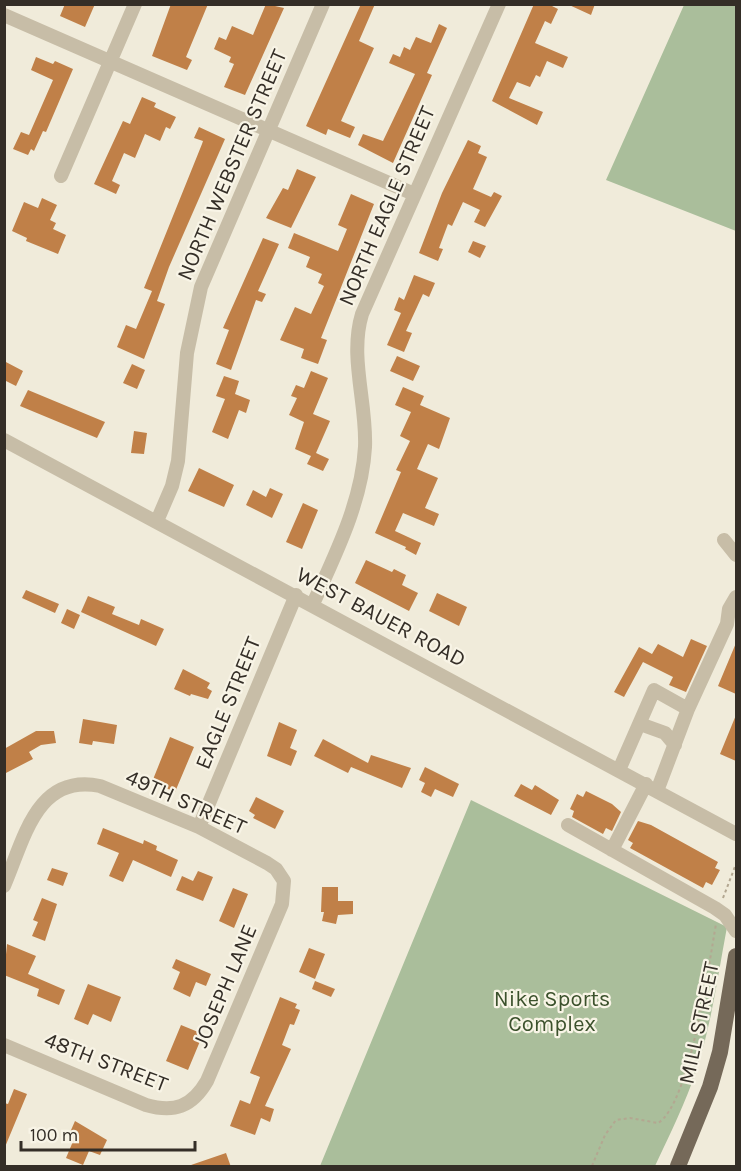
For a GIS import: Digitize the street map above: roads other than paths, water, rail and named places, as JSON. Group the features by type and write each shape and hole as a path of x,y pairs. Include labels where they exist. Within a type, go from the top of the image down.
{"main road":[{"name":"MILL STREET","path":"678,1167 710,1087 720,1052 736,956"}],"street":[{"path":"61,176 135,4"},
{"name":"NORTH WEBSTER STREET","path":"157,521 172,486 178,461 187,353 201,287 324,4"},
{"name":"NORTH EAGLE STREET","path":"313,604 342,539 362,475 365,419 358,327 414,194 499,4"},
{"path":"4,15 414,194"},
{"name":"WEST BAUER ROAD","path":"4,440 313,604 736,834"},
{"path":"724,540 736,555"},
{"name":"EAGLE STREET","path":"200,828 296,595"},
{"path":"612,850 675,745 688,709 727,624 729,609 736,597"},
{"path":"619,770 654,690 688,709"},
{"path":"640,724 665,734 675,745"},
{"name":"49TH STREET","path":"4,886 37,810 49,795 61,788 85,783 100,786 200,828 276,868 284,881"},
{"path":"568,825 725,915 736,931"},
{"name":"JOSEPH LANE","path":"192,1102 207,1081 273,925 284,897 284,881"},
{"name":"48TH STREET","path":"4,1045 158,1108 176,1109 192,1102"}],"park label":[{"name":"Nike Sports Complex","path":"552,1012"}]}
